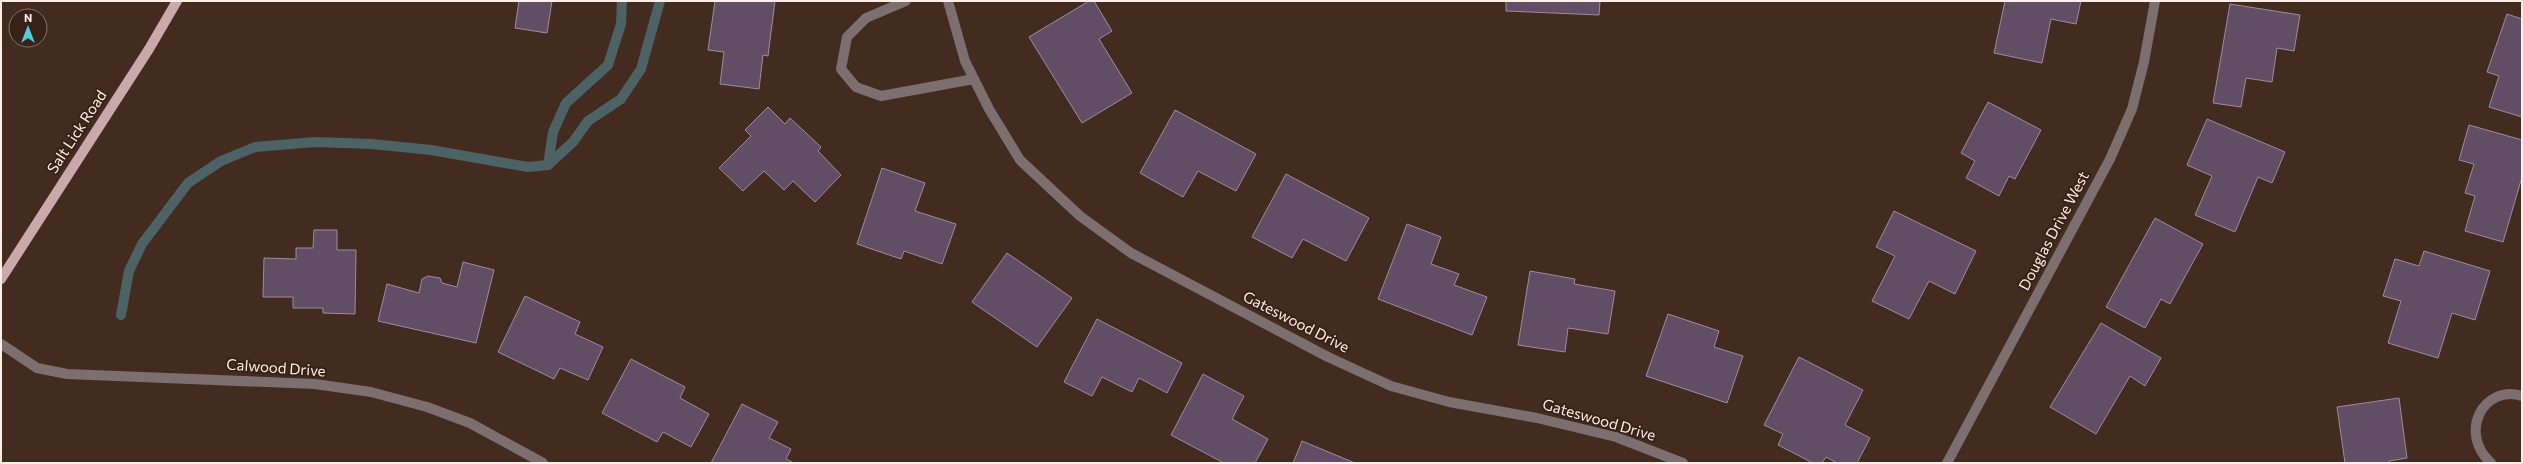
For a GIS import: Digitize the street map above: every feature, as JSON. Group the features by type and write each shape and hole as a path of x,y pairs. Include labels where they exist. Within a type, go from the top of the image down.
{"main road":[{"name":"Salt Lick Road","path":"1,279 149,49 177,1"}],"street":[{"path":"906,1 866,18 847,37 841,69 856,87 881,96 974,79"},
{"name":"Gateswood Drive","path":"948,1 965,61 989,109 1020,160 1080,216 1131,252 1328,357 1391,386 1449,402 1537,418 1616,437 1682,463"},
{"name":"Douglas Drive West","path":"1947,463 2110,159 2132,109 2144,62 2155,1"},
{"name":"Calwood Drive","path":"1,344 37,368 67,374 315,384 372,392 427,407 470,423 542,463"},
{"path":"2491,463 2482,454 2476,443 2474,430 2477,417 2484,406 2495,398 2507,394 2521,393"}],"building":[{"path":"519,1 552,1 547,33 515,28"},
{"path":"715,1 775,1 768,56 763,55 759,89 720,84 724,52 708,50"},
{"path":"1089,1 1094,1 1112,31 1099,39 1132,93 1082,123 1029,37"},
{"path":"1506,1 1600,1 1599,15 1506,11"},
{"path":"2005,1 2081,1 2076,24 2051,19 2042,63 1994,53"},
{"path":"2230,4 2300,15 2294,51 2277,48 2272,82 2246,78 2241,107 2213,103"},
{"path":"2507,14 2522,19 2522,117 2489,107 2499,76 2487,72"},
{"path":"1988,102 2041,130 2015,179 2009,176 1999,196 1966,178 1975,161 1961,153"},
{"path":"768,107 785,124 790,118 821,147 818,151 841,175 815,202 793,181 784,190 764,171 743,191 719,168 751,136 745,130"},
{"path":"1175,110 1256,154 1236,191 1198,171 1183,197 1140,173"},
{"path":"2207,119 2285,152 2272,183 2258,177 2235,232 2195,215 2212,176 2187,165"},
{"path":"2469,125 2522,140 2522,177 2503,242 2465,231 2475,196 2465,193 2474,164 2459,160"},
{"path":"882,168 925,183 915,211 956,224 942,264 904,251 901,259 857,244"},
{"path":"1286,174 1369,218 1346,261 1303,239 1292,258 1252,237"},
{"path":"1894,211 1976,251 1955,294 1929,281 1909,319 1872,301 1895,256 1876,247"},
{"path":"2155,218 2203,244 2170,304 2161,299 2145,328 2106,307"},
{"path":"1407,224 1441,237 1431,264 1459,274 1454,285 1487,297 1472,335 1378,299"},
{"path":"314,230 337,230 337,250 356,250 355,314 323,313 323,308 293,308 293,297 263,297 264,258 296,259 296,248 313,248"},
{"path":"2424,251 2490,271 2475,320 2452,313 2438,358 2388,343 2401,301 2383,296 2395,259 2419,266"},
{"path":"1007,253 1072,298 1037,347 972,302"},
{"path":"463,262 494,270 476,343 378,321 387,284 419,293 422,279 428,276 440,278 442,283 457,287"},
{"path":"1530,271 1575,279 1574,284 1615,291 1608,334 1568,328 1565,352 1518,345"},
{"path":"525,296 580,322 575,334 603,347 588,380 560,368 554,379 498,352"},
{"path":"1668,314 1719,331 1714,347 1743,356 1727,403 1646,376"},
{"path":"1097,319 1182,363 1167,393 1139,378 1132,392 1102,377 1092,396 1064,382"},
{"path":"2101,323 2161,358 2145,386 2130,376 2096,434 2050,407"},
{"path":"1799,357 1863,390 1845,425 1870,438 1857,463 1837,463 1826,457 1822,463 1813,463 1778,445 1783,434 1764,425"},
{"path":"631,359 685,387 680,398 709,414 691,447 663,432 657,442 602,413"},
{"path":"1203,374 1244,396 1232,419 1268,439 1255,463 1224,463 1171,435"},
{"path":"2399,398 2407,458 2389,461 2389,463 2345,463 2337,407"},
{"path":"742,404 778,422 769,438 791,449 786,459 794,463 711,463"},
{"path":"1302,441 1355,463 1293,463"}],"waterway":[{"path":"548,165 553,132 566,103 608,65 621,24 622,1"},
{"path":"121,315 129,271 142,244 188,183 221,161 255,147 315,142 372,144 431,150 528,167 548,165 573,142 588,121 621,99 641,69 660,1"}]}
